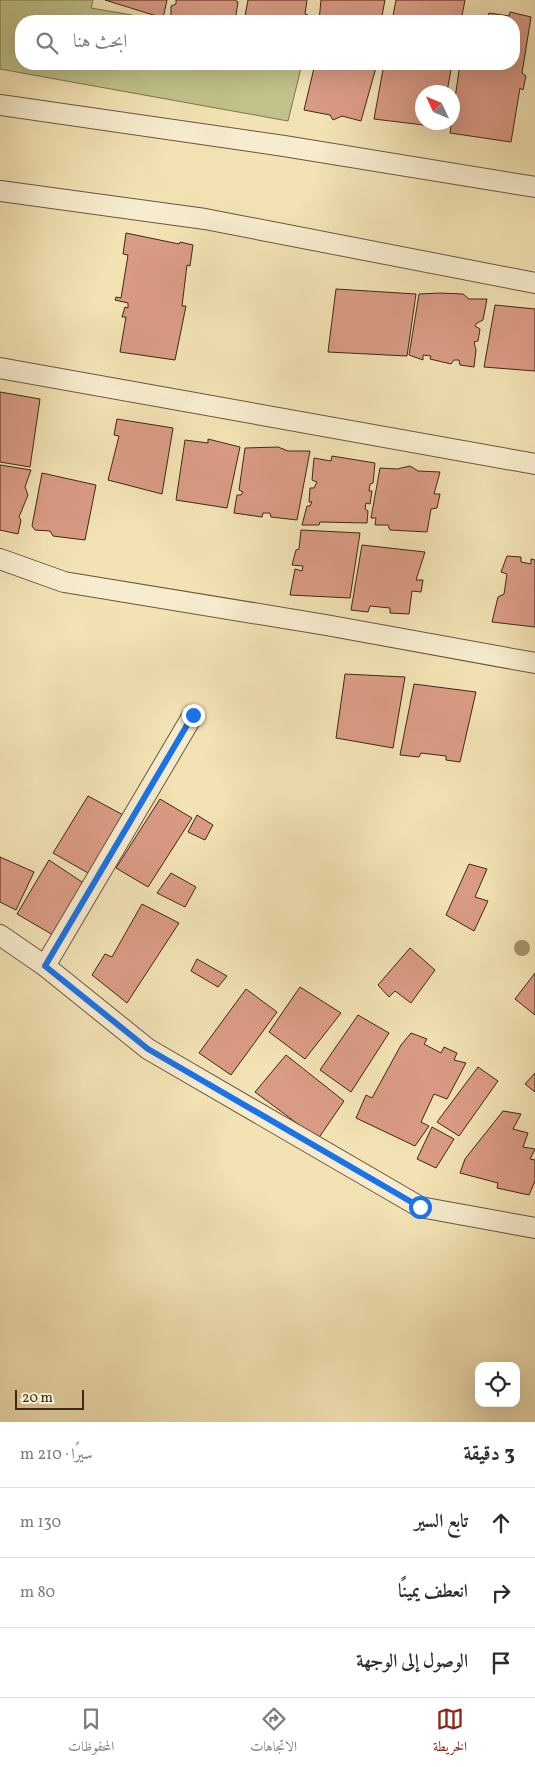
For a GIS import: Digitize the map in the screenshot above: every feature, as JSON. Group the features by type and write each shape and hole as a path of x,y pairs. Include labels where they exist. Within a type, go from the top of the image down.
{"street":[{"path":"0,105 284,146 535,188"},
{"path":"0,191 205,220 535,283"},
{"path":"0,368 535,464"},
{"path":"0,559 64,582 326,625 535,663"},
{"path":"45,966 193,715"},
{"path":"0,935 45,966 148,1049 420,1207 535,1228"}],"green space":[{"path":"0,0 93,0 91,8 132,15 15,15 15,70 301,70 288,121 0,69"}],"building":[{"path":"105,0 167,0 164,15 153,15"},
{"path":"176,0 235,0 238,2 236,15 171,15 171,6 176,4"},
{"path":"248,0 307,0 305,14 308,15 245,15"},
{"path":"321,0 385,0 382,15 320,15"},
{"path":"396,0 465,0 462,15 393,15"},
{"path":"510,12 531,17 522,73 526,76 523,90 520,88 511,142 450,133 450,130 460,130 460,85 457,85 459,70 520,70 520,15 509,15"},
{"path":"314,70 375,70 361,121 342,116 333,120 330,115 304,110"},
{"path":"383,70 451,70 448,85 415,85 415,124 374,119"},
{"path":"126,233 193,245 190,266 187,265 182,306 186,306 175,360 120,352 126,317 122,317 125,307 128,308 128,303 115,300 116,297 121,298 128,255 123,254"},
{"path":"336,289 416,294 407,356 328,352"},
{"path":"419,294 463,294 469,299 487,299 483,320 475,326 480,329 478,341 474,342 476,350 474,367 460,365 459,360 454,360 451,364 430,359 431,356 423,355 423,360 409,355"},
{"path":"495,305 535,309 535,371 484,367"},
{"path":"0,392 40,399 30,467 0,462"},
{"path":"117,419 173,428 162,494 108,480 119,436 114,435"},
{"path":"208,439 240,447 227,508 176,500 185,440 208,443"},
{"path":"278,447 288,451 310,451 297,520 271,517 270,513 263,513 262,517 234,513 237,495 241,495 243,492 239,490 245,448"},
{"path":"332,456 375,463 373,483 370,484 369,491 372,491 370,504 366,503 365,509 368,511 367,523 320,522 319,525 302,525 307,506 310,506 312,502 309,502 310,488 314,488 317,482 312,480 314,458 331,461"},
{"path":"0,465 31,470 25,487 28,495 19,517 21,520 18,534 0,530"},
{"path":"410,466 418,471 440,472 434,494 440,494 437,508 431,509 427,532 390,530 388,525 375,525 376,518 371,518 380,468 397,469"},
{"path":"42,473 96,485 85,540 53,536 50,531 35,530 32,526"},
{"path":"301,530 360,533 350,598 290,595 295,569 302,571 303,566 292,565 296,550 299,549"},
{"path":"362,545 425,552 416,580 423,580 421,592 412,591 409,614 390,613 390,608 370,606 368,612 351,610"},
{"path":"507,556 521,557 521,562 531,564 531,559 535,560 535,627 492,622 498,597 504,594 507,574 501,572"},
{"path":"345,674 405,677 393,748 336,738"},
{"path":"414,684 476,692 460,762 446,760 446,756 421,753 419,757 400,755"},
{"path":"88,796 125,816 88,873 53,853"},
{"path":"160,799 192,818 148,887 116,868"},
{"path":"197,815 213,825 205,840 188,832"},
{"path":"0,857 34,872 16,910 0,902"},
{"path":"49,860 85,884 53,935 17,914"},
{"path":"469,864 487,869 475,897 488,901 474,931 446,915"},
{"path":"171,873 196,887 185,907 157,893"},
{"path":"142,904 179,923 127,1003 92,975 105,954 112,957"},
{"path":"410,948 435,970 411,1003 395,991 389,997 378,985"},
{"path":"197,959 227,976 218,987 191,971"},
{"path":"535,973 535,1015 515,999"},
{"path":"300,987 341,1013 305,1059 269,1032"},
{"path":"246,989 277,1012 231,1075 199,1053"},
{"path":"358,1015 389,1033 351,1092 320,1070"},
{"path":"411,1033 427,1039 424,1044 441,1053 444,1047 457,1053 454,1060 466,1063 447,1099 434,1094 421,1122 429,1126 415,1146 356,1118 366,1095 372,1098 401,1045"},
{"path":"286,1055 344,1101 318,1139 255,1092"},
{"path":"478,1067 498,1081 459,1136 437,1122"},
{"path":"535,1073 535,1092 525,1084"},
{"path":"503,1111 521,1114 513,1129 528,1133 523,1147 535,1149 530,1159 535,1160 535,1181 529,1195 497,1188 498,1183 460,1173 465,1159"},
{"path":"432,1127 454,1139 436,1168 417,1159"}],"route":[{"path":"193,715 45,966 148,1049 420,1207"}]}
